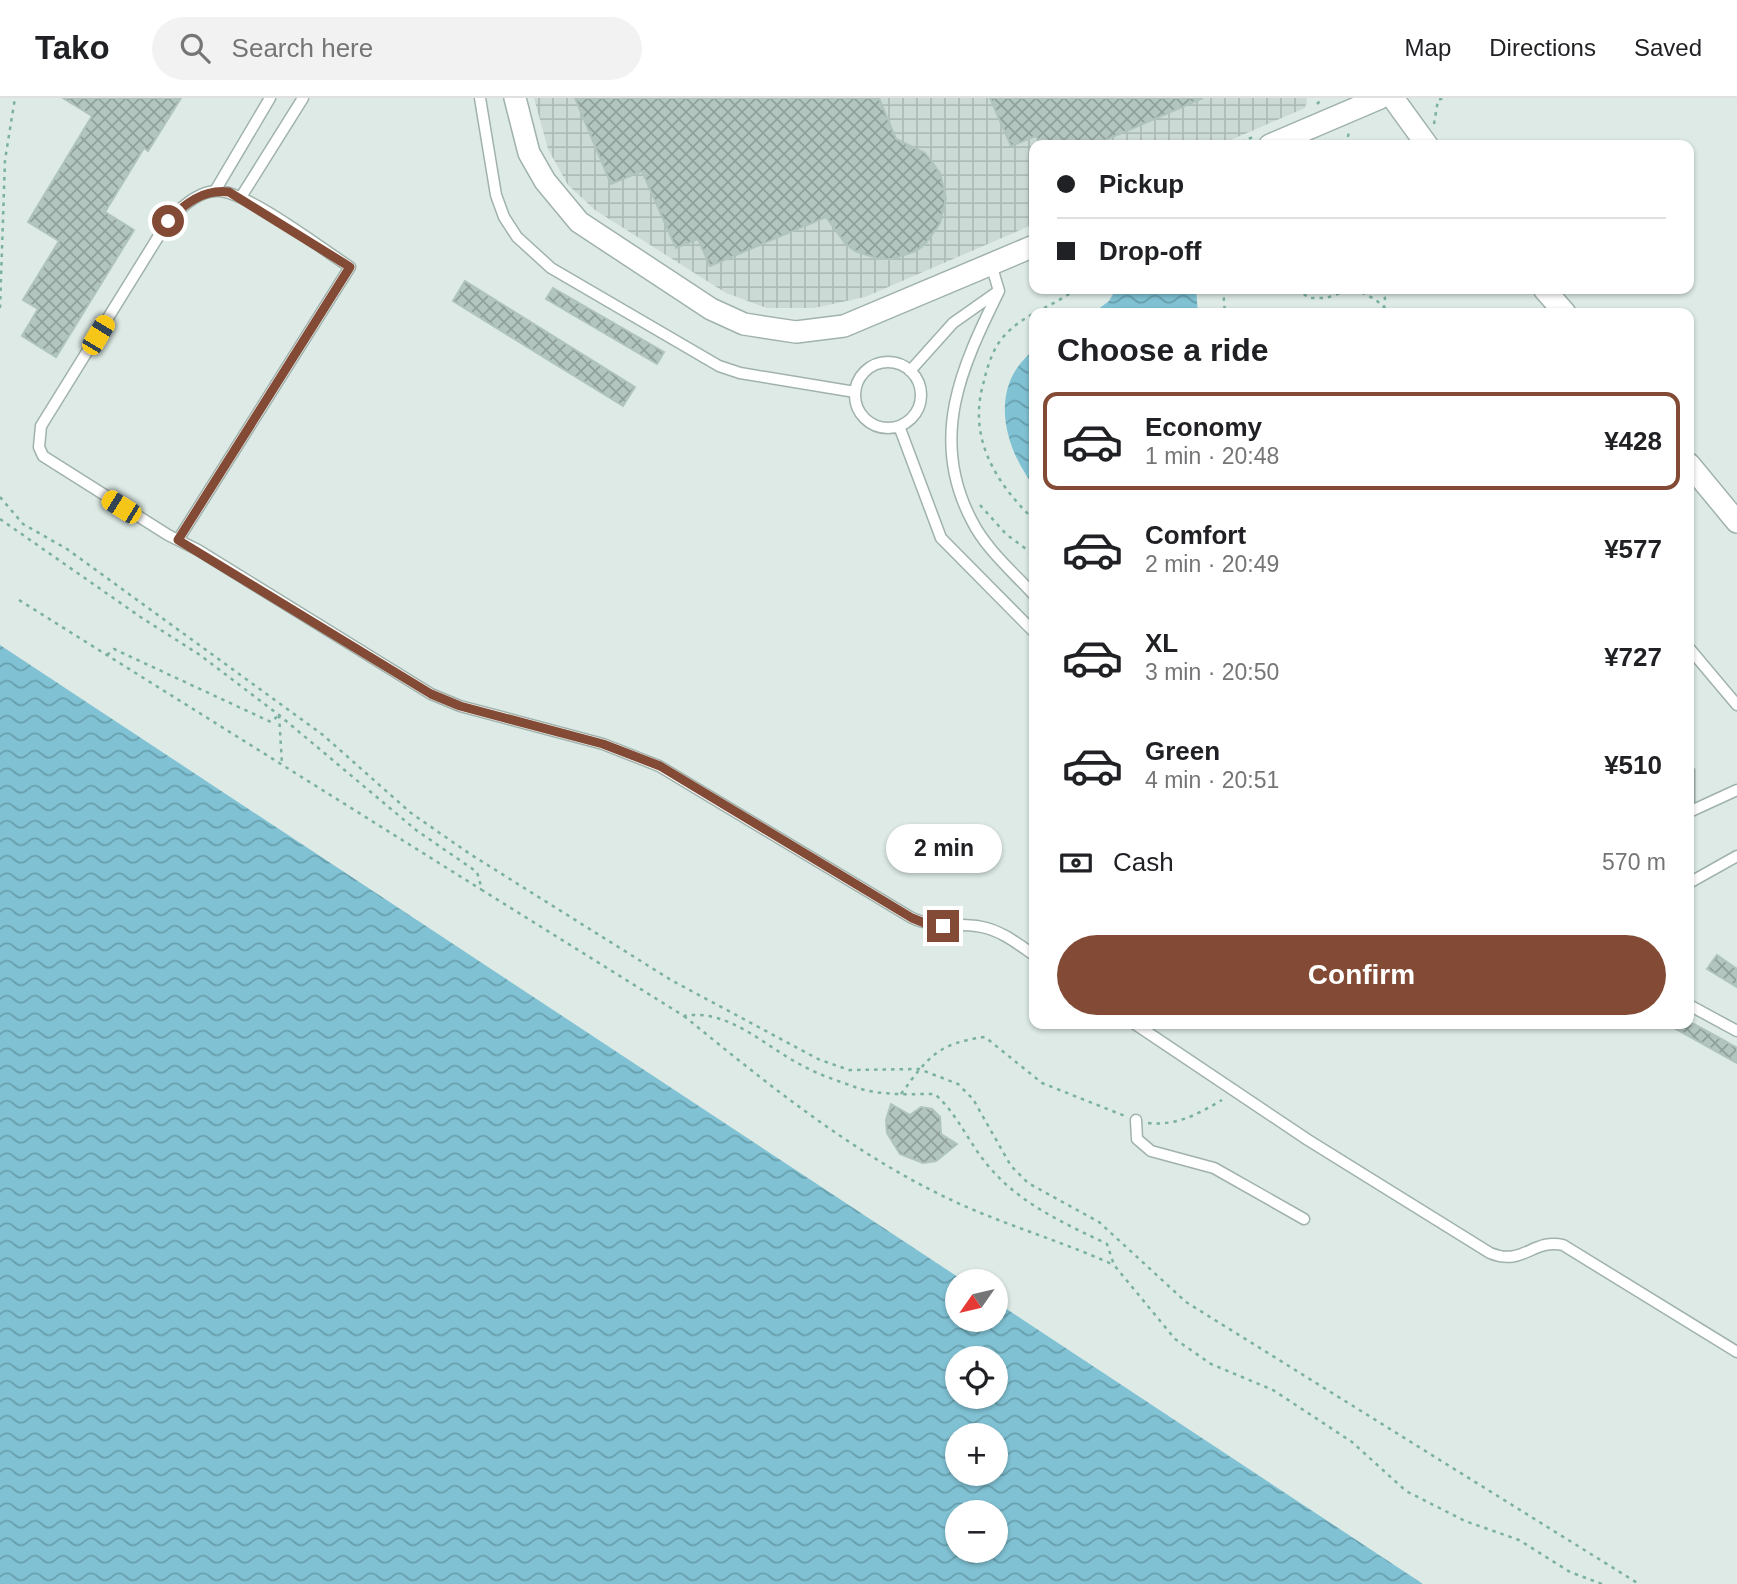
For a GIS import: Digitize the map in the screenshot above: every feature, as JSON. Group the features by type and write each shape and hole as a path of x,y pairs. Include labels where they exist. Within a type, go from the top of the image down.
{"street":[{"path":"515,98 529,153 545,181 579,222 711,309 744,324 796,332 844,326 1029,248"},
{"path":"1281,140 1380,98"},
{"path":"1393,98 1433,140"},
{"path":"1548,294 1561,308"},
{"path":"1694,470 1737,522"}],"lane":[{"path":"270,98 215,191 188,203 168,221 41,426 38,447 52,464 446,701 628,752 692,784 912,918 932,926 967,925 992,929 1029,952"},
{"path":"241,197 303,98"},
{"path":"480,98 491,170 504,217 517,237 551,268 719,366 753,376 855,392"},
{"path":"178,540 350,267 241,197 215,191"},
{"path":"992,264 999,291 963,366 957,388 952,444 961,497 973,523 1029,589"},
{"path":"910,371 953,323 999,291"},
{"path":"891,362 910,371 920,387 921,397 914,415 898,426 888,428 867,421 860,413 855,392 863,373 881,363 891,362"},
{"path":"898,426 941,538 1029,627"},
{"path":"1694,654 1737,705"},
{"path":"1694,810 1737,790"},
{"path":"1694,880 1737,856"},
{"path":"1694,1008 1737,1031"},
{"path":"1142,1029 1308,1140 1490,1253 1517,1258 1545,1244 1563,1245 1737,1352"},
{"path":"1136,1119 1137,1139 1152,1151 1214,1168 1304,1219"}],"path":[{"path":"0,308 5,160 15,98"},
{"path":"1433,140 1438,100 1443,98"},
{"path":"1347,140 1350,131"},
{"path":"1040,308 1066,294"},
{"path":"1304,294 1309,298 1325,298 1337,294"},
{"path":"1364,294 1384,307"},
{"path":"1383,294 1384,307"},
{"path":"1029,317 1000,341 981,390 982,442 991,467 1001,485 1029,515"},
{"path":"0,497 23,524 67,549 313,727 411,813 470,855 671,980 818,1059 839,1067 859,1070 919,1069 958,1084 973,1099 1011,1166 1028,1183 1099,1222 1186,1302 1639,1584"},
{"path":"961,497 976,500 1006,534 1029,551"},
{"path":"0,519 200,655 279,715 416,830 477,872 482,890"},
{"path":"19,600 684,1016 775,1090 846,1140 939,1194 1114,1265"},
{"path":"107,655 114,649 271,722 279,715"},
{"path":"279,715 282,765"},
{"path":"684,1016 700,1013 724,1018 804,1067 858,1088 901,1094 935,1094 953,1112 987,1165 1012,1192 1035,1208 1107,1244 1114,1265 1175,1339 1211,1364 1273,1391 1352,1442 1406,1491 1465,1521 1519,1540 1570,1572 1602,1584"},
{"path":"901,1094 934,1054 956,1041 985,1037 1042,1083 1136,1119 1168,1125 1197,1115 1222,1100"}],"shaded area":[{"path":"534,98 1307,100 1305,108 1231,140 1029,140 1029,226 865,297 814,308 767,308 726,293 595,210 568,185 548,149"}],"water":[{"path":"1113,294 1196,294 1198,308 1100,308"},
{"path":"1029,355 1029,479 1014,453 1005,416 1010,381"},
{"path":"0,645 946,1269 945,1332 1008,1332 1008,1310 1423,1584 0,1584"}],"building":[{"path":"63,98 181,98 148,151 144,148 105,212 134,230 56,357 22,336 38,309 23,300 59,241 28,222 92,116"},
{"path":"575,98 879,98 896,139 925,153 940,173 946,198 940,223 926,243 916,251 892,259 879,259 855,251 845,243 826,217 710,266 698,239 676,248 642,171 611,184"},
{"path":"990,98 1203,98 1106,140 1038,140 1036,136 1011,146"},
{"path":"465,281 635,387 623,406 453,301"},
{"path":"553,288 664,352 657,364 546,299"},
{"path":"1717,955 1737,969 1737,987 1707,969"},
{"path":"1694,1024 1723,1040 1737,1048 1737,1063 1676,1029 1694,1029"},
{"path":"891,1104 910,1115 921,1107 932,1109 940,1117 941,1134 957,1144 936,1161 923,1163 900,1154 887,1133 886,1120"}],"route":[{"path":"168,221 177,211 201,196 215,191 229,192 350,267 178,540 431,694 460,706 575,735 628,752 660,766 912,918 932,926 943,926"}]}
